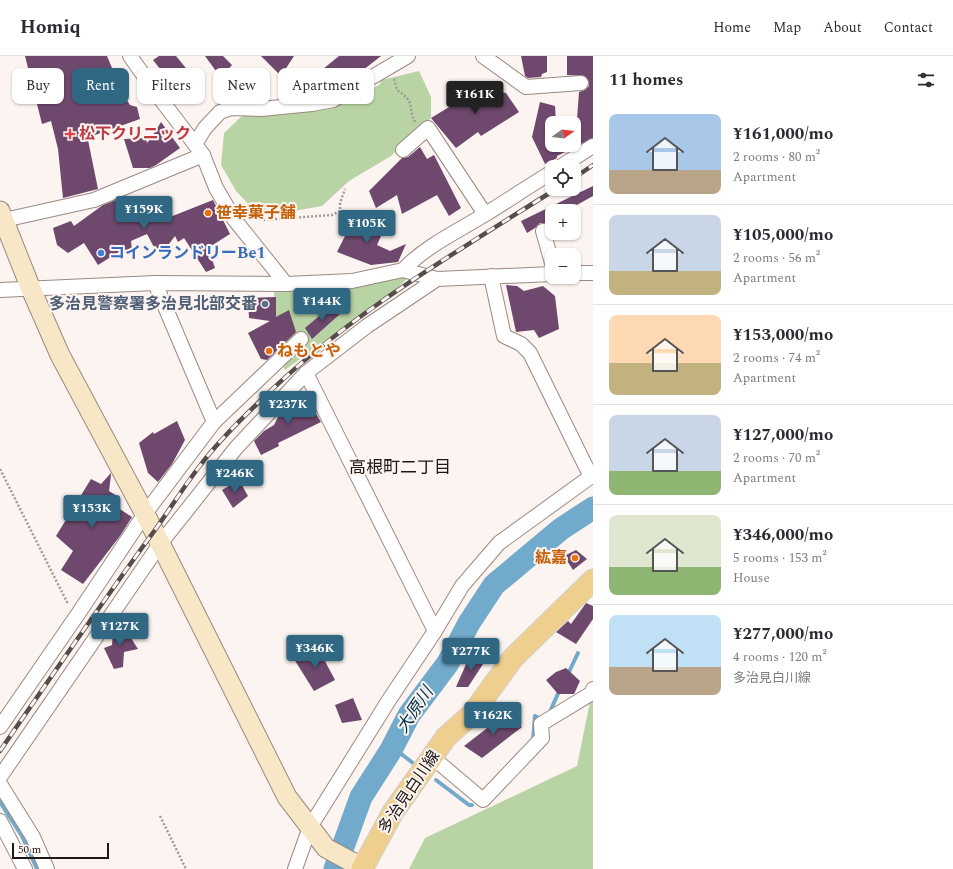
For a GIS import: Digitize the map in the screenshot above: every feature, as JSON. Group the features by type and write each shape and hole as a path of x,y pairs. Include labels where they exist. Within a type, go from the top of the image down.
{"main road":[{"name":"多治見白川線","path":"358,865 446,737 473,713 513,658 589,590"}],"street":[{"path":"130,56 199,150 216,188 234,218 286,284"},
{"path":"358,865 326,848 288,797 160,544 60,355 31,289 2,215 94,200 199,150 205,128 220,112 231,108 261,109 312,104 333,100 408,56"},
{"path":"483,56 526,87 581,83"},
{"path":"403,150 428,128 485,214"},
{"path":"571,160 593,146"},
{"path":"403,270 415,258 437,243 545,176"},
{"path":"543,231 548,248"},
{"path":"0,290 155,283 286,284 352,281 403,270 437,279 545,274"},
{"path":"581,274 593,273"},
{"path":"295,869 310,827 462,586 499,543 592,475 587,470 530,353 521,344 504,336 491,276"},
{"path":"0,777 160,544 236,448 306,373 367,326 437,279"},
{"path":"155,283 214,422"},
{"path":"0,727 144,515 214,422 301,339"},
{"path":"306,373 435,631"},
{"path":"432,758 483,800 542,738 541,724 592,693 593,689"},
{"path":"0,784 32,837 47,869"},
{"path":"0,821 25,869"}],"path":[{"path":"389,67 393,73 397,90 405,95 411,104 414,120 422,133"},
{"path":"245,214 263,220 332,215 340,211 340,203 345,190"},
{"path":"0,469 71,610 78,614"},
{"path":"160,816 186,869"}],"green space":[{"path":"419,71 431,97 431,118 391,156 349,181 322,206 288,212 255,211 236,191 221,165 224,133 242,116 314,110 341,104 374,104 374,88 379,85 382,80"},
{"path":"391,277 408,278 397,288 285,370 279,357 274,291"},
{"path":"593,687 593,869 409,869 425,838 577,766"}],"building":[{"path":"25,56 107,56 112,68 72,68 72,104 129,103 137,107 140,119 81,140 88,140 98,189 63,198 58,149 51,121 42,124 37,104 64,104 64,68 28,68"},
{"path":"159,56 176,56 186,68 159,68 153,60"},
{"path":"205,56 223,56 232,65 229,68 214,68"},
{"path":"261,56 294,56 286,68 278,68 278,73"},
{"path":"339,56 381,56 366,68 324,68"},
{"path":"521,56 547,56 547,72 542,74 541,77 528,78 525,76"},
{"path":"567,56 593,56 593,138 581,144 581,116 577,116 579,92 585,90 589,86 589,82 585,76 567,75"},
{"path":"471,88 506,93 519,112 481,136 478,132 456,148 431,118 459,101 457,97"},
{"path":"540,102 555,106 556,116 545,116 545,152 565,152 553,160 545,160 545,164 532,137"},
{"path":"161,122 180,148 150,168 133,168 124,139 146,138 147,143"},
{"path":"420,147 427,159 434,155 461,208 449,216 437,195 402,214 397,195 376,208 369,191 402,158 408,157"},
{"path":"593,186 593,196 579,204 556,204 572,196 581,196 581,192"},
{"path":"126,196 132,211 150,198 160,221 213,200 230,234 208,248 215,268 206,272 184,238 178,242 175,236 166,248 156,251 147,234 131,241 132,250 124,253 122,250 98,265 84,243 68,253 57,245 53,228 71,221 74,226 103,205"},
{"path":"545,209 545,223 540,223 527,233 521,221"},
{"path":"358,210 371,216 368,231 381,236 377,245 390,251 406,244 398,262 371,265 337,252"},
{"path":"506,285 517,286 524,291 543,286 555,296 559,329 539,338 534,330 516,332"},
{"path":"276,297 276,317 289,310 296,332 267,360 261,359 248,333 270,321 249,318 248,298"},
{"path":"332,305 340,314 312,339 305,328"},
{"path":"304,393 321,422 278,443 279,446 261,455 254,441 264,431 274,425 280,413 293,410 291,401"},
{"path":"177,421 185,440 172,464 158,482 148,473 139,443 153,432 154,434"},
{"path":"111,473 109,491 117,496 115,506 132,517 120,536 83,584 61,570 73,551 56,536 91,479 101,484"},
{"path":"239,480 248,496 233,508 222,490"},
{"path":"576,550 587,559 573,570 564,556"},
{"path":"586,603 593,606 593,619 576,644 556,632 568,621 571,624"},
{"path":"122,624 138,649 124,652 123,667 114,669 104,648 112,645 113,631"},
{"path":"317,646 335,680 314,691 294,659"},
{"path":"489,655 468,687 456,687 467,662"},
{"path":"566,668 580,681 574,694 558,694 546,680 556,672"},
{"path":"353,698 362,720 342,723 335,705"},
{"path":"504,715 522,727 482,758 464,746"}],"waterway":[{"name":"大原川","path":"335,869 361,797 391,750 409,715 448,663 469,623 494,585 561,529 593,508"},
{"path":"567,676 578,653"},
{"path":"549,714 560,689"},
{"path":"533,740 535,716 543,720"},
{"path":"391,750 400,753 413,763"},
{"path":"436,780 469,805 472,805"},
{"path":"0,802 22,836 37,869"}],"railway":[{"path":"581,173 593,165"},
{"path":"0,751 193,475 235,425 293,371 364,314 440,262 545,196"}],"place":[{"name":"松下クリニック","path":"70,134"},
{"name":"笹幸菓子舗","path":"208,213"},
{"name":"コインランドリーBe1","path":"101,253"},
{"name":"多治見警察署多治見北部交番","path":"265,304"},
{"name":"ねもとや","path":"269,351"},
{"name":"紘嘉","path":"575,558"}],"district":[{"name":"高根町二丁目","path":"400,468"}]}
